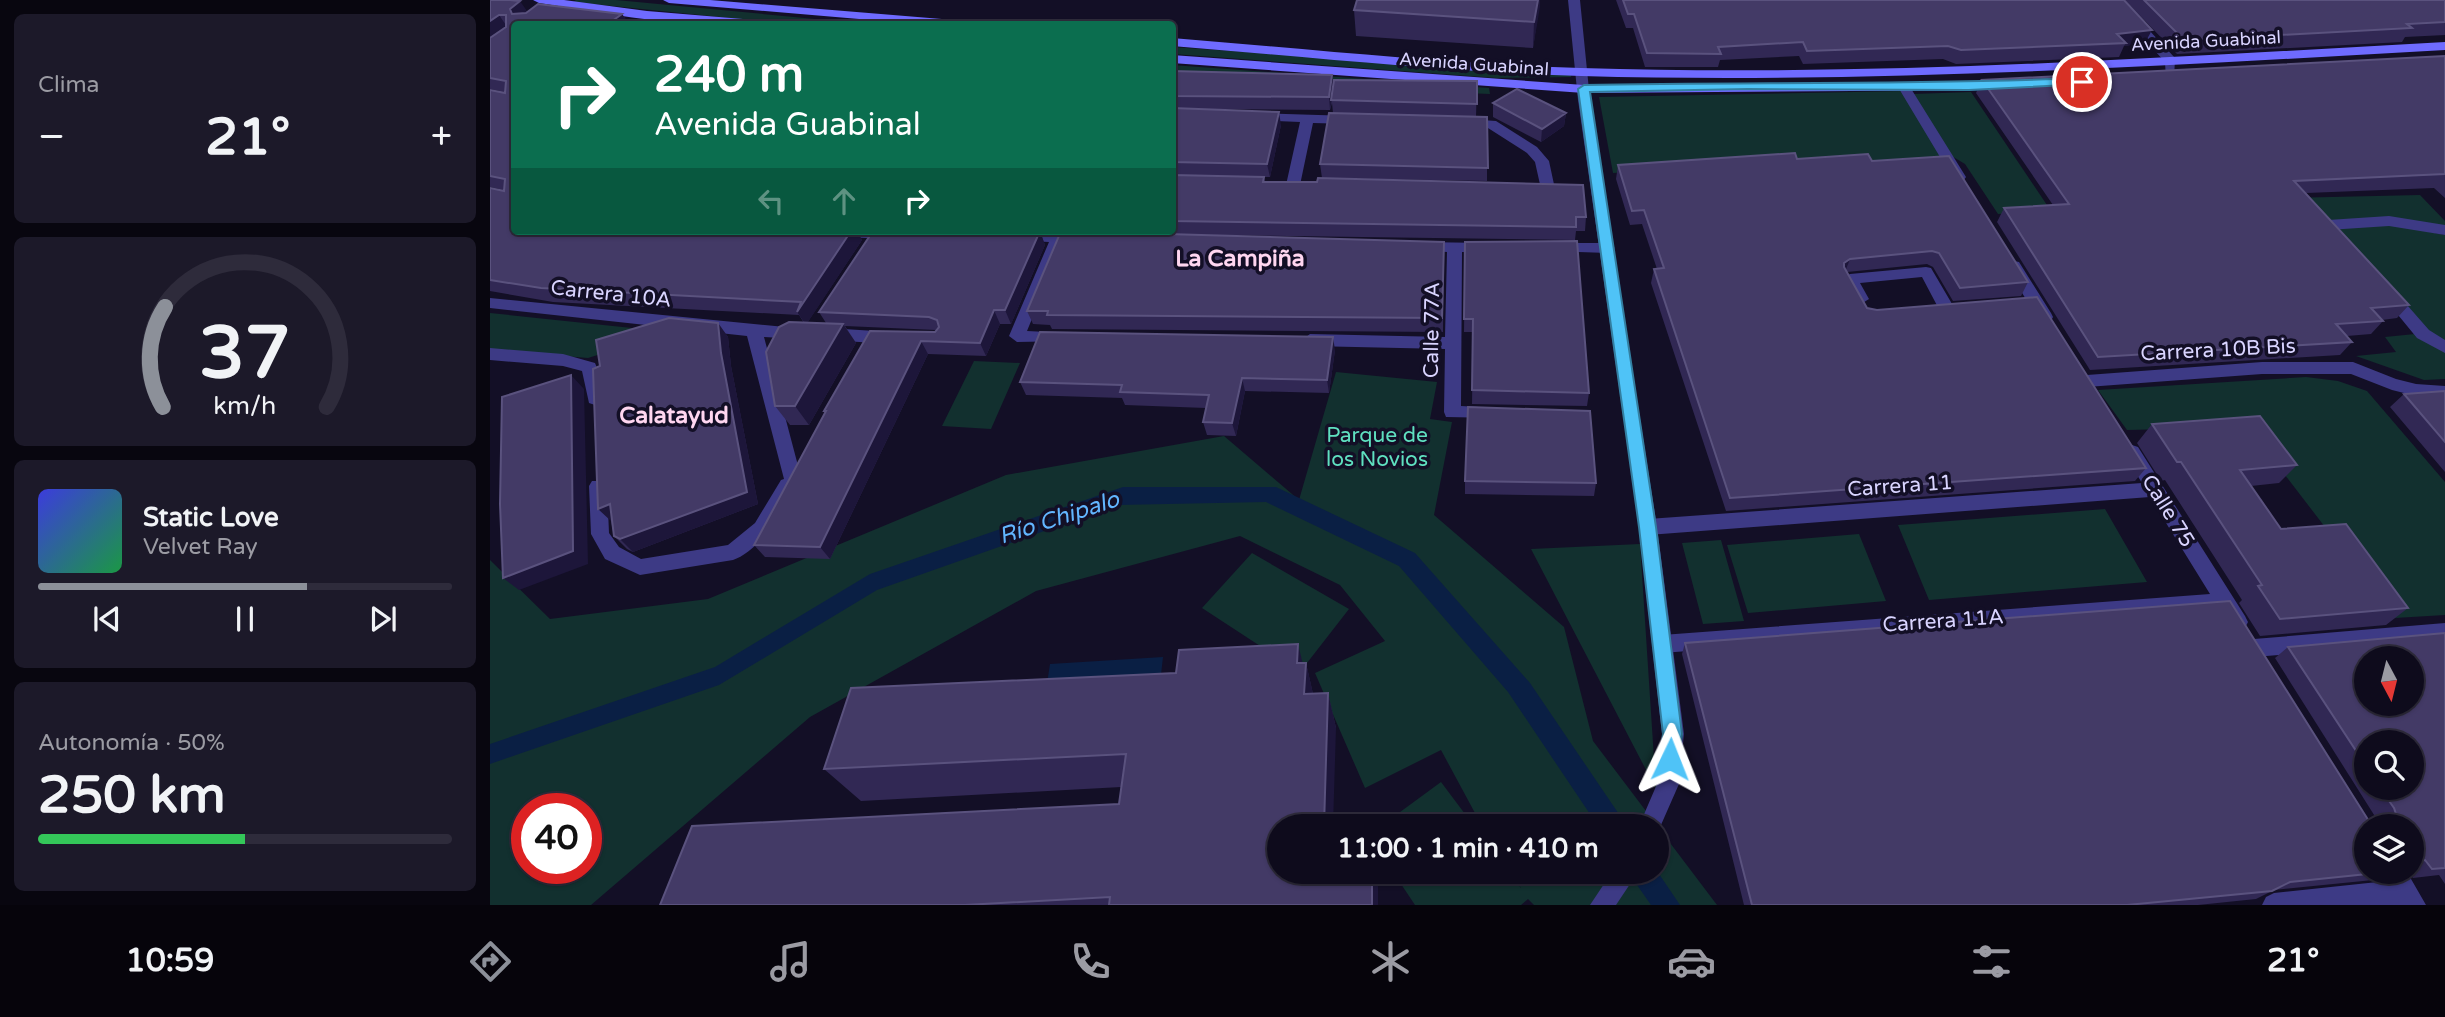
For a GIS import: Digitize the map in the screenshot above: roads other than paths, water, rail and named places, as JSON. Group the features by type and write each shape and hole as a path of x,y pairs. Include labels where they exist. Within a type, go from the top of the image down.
{"main road":[{"path":"538,0 728,21"},
{"path":"669,0 918,21"},
{"name":"Avenida Guabinal","path":"1176,42 1583,80 1638,73 2019,69 2445,46"},
{"name":"Avenida Guabinal","path":"1176,59 1748,86 2017,85"}],"street":[{"path":"1574,0 1593,190 1608,248 1648,527 1672,734 1668,784 1656,814"},
{"path":"2115,0 2171,61 2170,77"},
{"path":"537,16 557,2"},
{"path":"1904,87 1970,197"},
{"path":"1240,117 1360,120"},
{"path":"1293,185 1307,119"},
{"path":"1452,123 1491,124 1537,156 1542,162 1548,189"},
{"path":"2341,240 2328,225 2389,221 2445,230"},
{"path":"842,235 873,239 898,235"},
{"path":"1002,236 1099,239"},
{"path":"1058,237 1017,336 1072,337"},
{"path":"1400,247 1496,248"},
{"name":"Calle 77A","path":"1455,248 1452,412 1507,414"},
{"path":"1538,248 1608,248"},
{"path":"2003,249 2029,302 2057,336"},
{"path":"1871,316 1850,279 1926,272 1954,308 1926,311"},
{"path":"2374,278 2423,334 2445,347"},
{"name":"Carrera 10A","path":"490,303 754,331 810,330 868,343 911,338"},
{"path":"761,354 810,330"},
{"path":"754,331 792,477"},
{"path":"1290,340 1453,343"},
{"path":"490,354 564,360 589,367 594,380 596,418"},
{"name":"Carrera 10B Bis","path":"2100,402 2083,375 2262,368 2353,368 2392,384 2416,390 2445,392"},
{"name":"Calle 75","path":"2121,435 2268,670"},
{"path":"598,470 600,534 611,553 640,567 733,552 762,528 806,454"},
{"name":"Carrera 11","path":"1648,527 2155,489"},
{"name":"Carrera 11A","path":"1662,644 2225,601"},
{"path":"2254,648 2445,632"},
{"path":"1602,905 1617,884"},
{"path":"2274,905 2404,889"}],"water":[{"name":"Río Chipalo","path":"1123,487 1276,487 1415,553 1530,683 1619,814 1590,814 1508,692 1399,566 1266,502 1118,505 877,590 719,685 490,764 490,744 715,667 870,574"},
{"path":"1163,657 1158,701 1043,709 1050,664"},
{"path":"1636,884 1666,884 1680,905 1651,905"}],"district":[{"name":"La Campiña","path":"1240,259"},
{"name":"Calatayud","path":"674,416"}],"park label":[{"name":"Parque de los Novios","path":"1377,447"}]}
